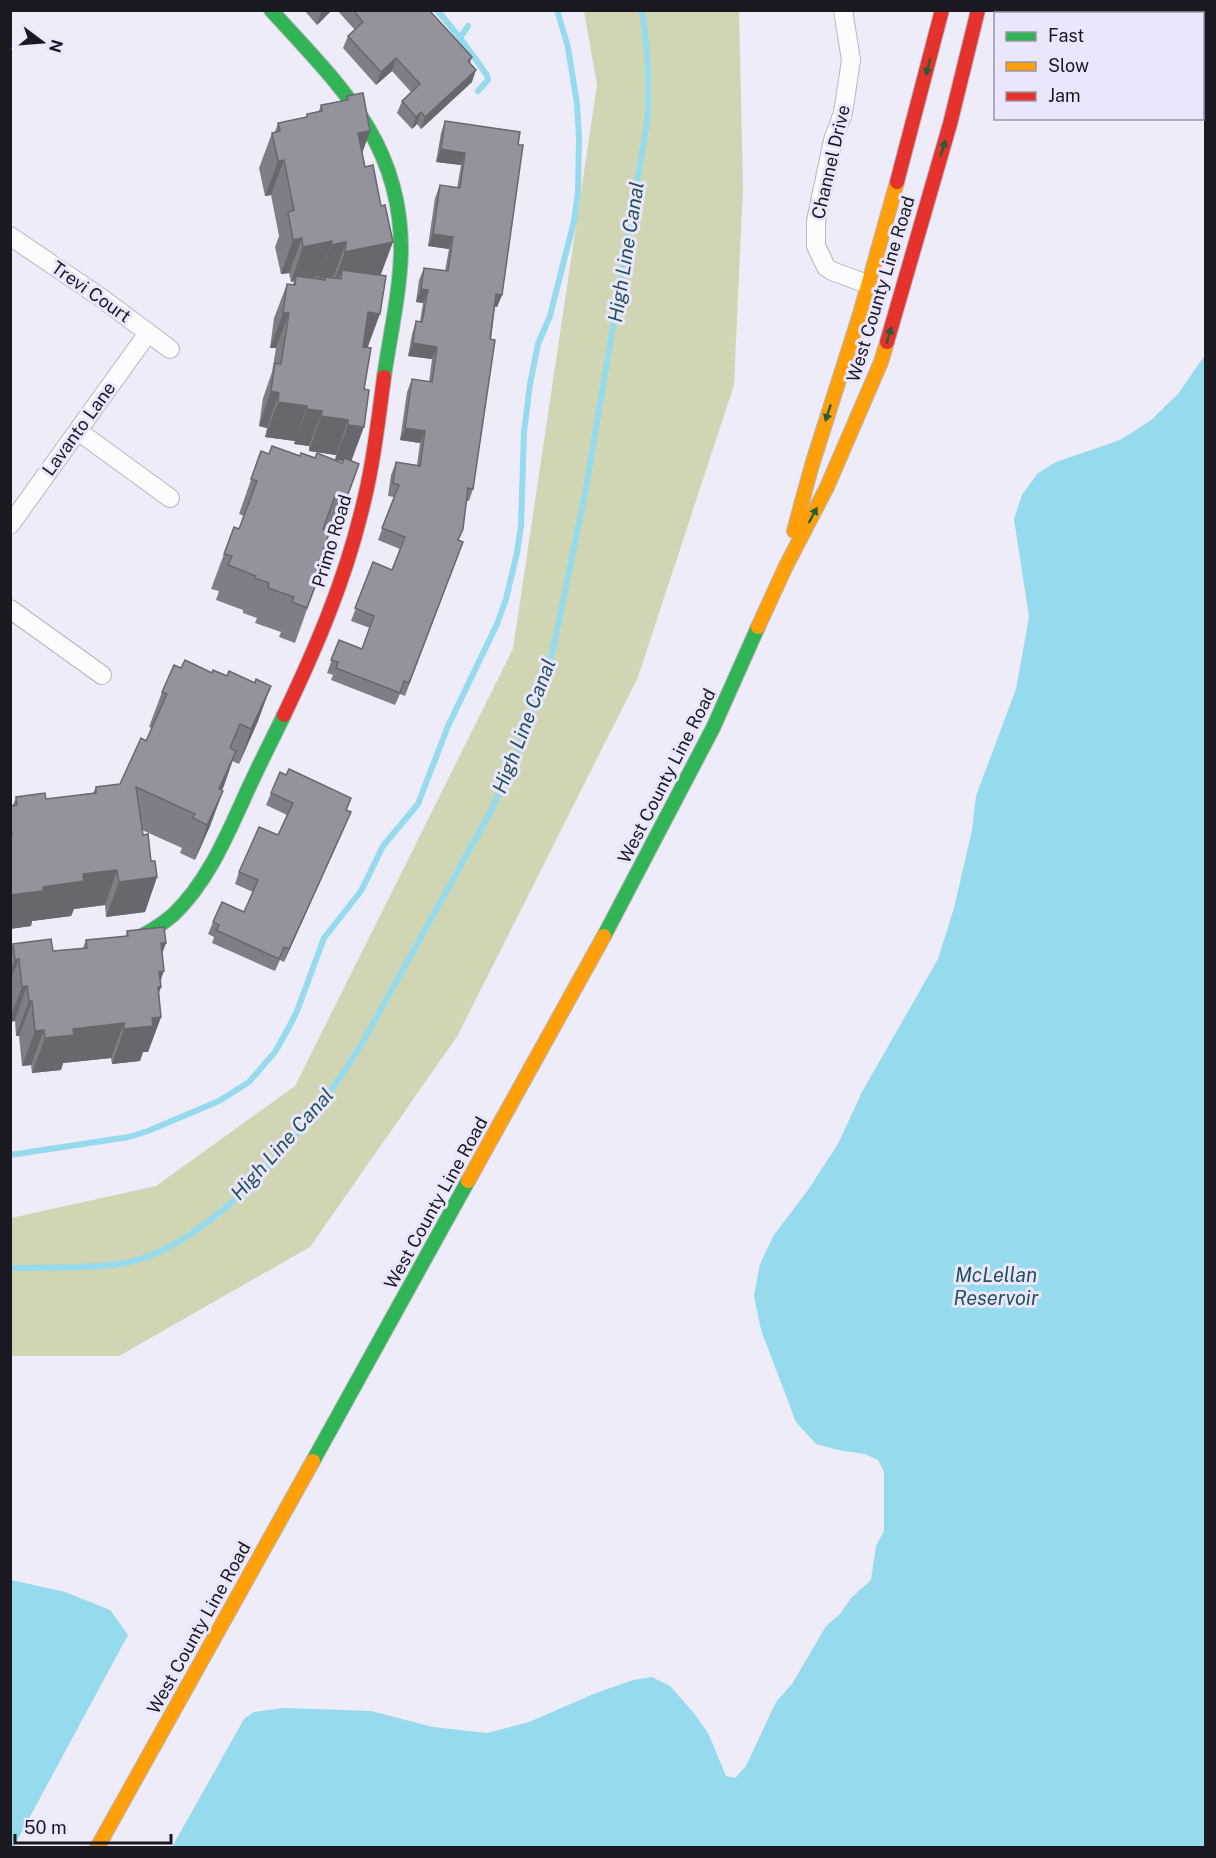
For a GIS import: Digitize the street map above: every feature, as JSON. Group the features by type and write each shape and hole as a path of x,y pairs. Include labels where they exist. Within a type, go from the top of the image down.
{"main road":[{"name":"Primo Road","path":"111,949 132,942 156,929 178,910 200,884 220,847 318,641 344,573 367,487 398,290 401,238 395,190 380,148 357,108 340,85 271,10"},
{"name":"West County Line Road","path":"786,566 806,480 846,357 909,142 942,10"},
{"name":"West County Line Road","path":"98,1848 561,1016 663,827 713,728 786,566 827,487 881,362 950,124 978,10"}],"street":[{"name":"Channel Drive","path":"843,10 851,60 843,113 833,140 816,221 816,246 826,267 867,284"},
{"name":"Trevi Court","path":"10,236 100,297 170,349"},
{"name":"Lavanto Lane","path":"10,525 148,333"},
{"path":"78,431 170,498"},
{"path":"10,609 102,675"}],"green space":[{"path":"584,11 739,11 743,187 734,385 638,677 458,1035 310,1247 119,1356 11,1356 11,1218 156,1186 295,1086 513,649 597,85"}],"water":[{"path":"1205,11 1205,82 1204,12 1166,12"},
{"name":"McLellan Reservoir","path":"1205,355 1205,1847 172,1847 244,1719 254,1712 283,1708 371,1711 433,1727 487,1733 529,1722 596,1693 633,1680 652,1677 670,1686 693,1712 708,1733 726,1776 735,1778 746,1766 776,1702 792,1684 826,1626 871,1580 876,1546 884,1531 884,1472 878,1460 865,1454 816,1444 796,1422 761,1330 754,1296 760,1264 774,1235 808,1190 838,1144 862,1092 938,959 954,908 972,830 976,796 1016,689 1029,617 1014,519 1022,495 1037,474 1056,462 1120,440 1150,421 1178,394"},
{"path":"11,1580 65,1592 110,1610 128,1635 13,1848 10,1847"}],"building":[{"path":"353,10 429,10 472,57 468,61 476,70 425,117 421,112 416,117 402,101 420,84 396,58 381,72 348,36 363,22"},
{"path":"363,93 370,131 358,133 365,167 373,165 381,206 385,205 393,242 345,252 346,242 331,245 332,241 303,247 302,238 293,240 288,212 294,210 284,160 278,161 272,133 280,131 278,123 307,117 307,114 322,111 321,105 348,100 347,96"},
{"path":"445,121 520,132 518,145 523,145 502,295 496,294 490,339 495,340 473,489 468,488 463,529 458,540 463,542 409,683 404,681 400,693 336,668 338,662 331,660 339,640 362,649 374,616 355,608 373,562 392,570 405,537 382,528 399,485 393,483 396,462 420,466 425,431 405,428 412,379 432,382 437,347 413,343 416,321 422,322 428,290 421,289 424,268 448,271 453,237 433,234 440,185 460,188 465,153 441,149"},
{"path":"342,270 386,276 380,314 368,312 363,347 371,348 364,389 369,390 364,427 348,425 348,420 321,416 322,411 307,409 307,406 278,402 279,393 271,391 275,363 281,364 289,313 283,313 287,284 295,285 296,276 325,280 326,277 341,279"},
{"path":"272,446 300,456 301,453 315,458 317,453 342,463 344,458 359,464 346,500 335,496 323,529 330,531 316,571 320,573 307,608 292,602 294,597 268,588 269,583 228,565 232,556 224,554 234,527 239,529 257,481 251,479 261,451 269,454"},
{"path":"185,660 212,673 213,670 227,676 229,671 255,683 256,679 271,686 251,729 240,724 230,748 236,751 219,789 223,791 207,825 193,818 195,814 136,787 143,835 148,834 151,861 155,861 157,877 119,882 117,870 83,874 84,881 43,887 43,891 10,895 10,836 12,835 10,806 17,805 16,797 45,793 46,799 96,793 96,787 120,784 141,738 146,741 167,694 162,692 174,665 181,668"},
{"path":"289,769 351,798 346,810 351,812 289,949 284,947 279,959 216,930 219,925 213,922 222,902 244,912 258,880 239,872 259,827 278,835 293,803 271,793 280,772 286,775"},
{"path":"164,927 166,943 161,943 164,971 159,972 161,987 158,987 161,1017 152,1018 153,1026 124,1029 124,1023 73,1029 74,1035 45,1038 44,1030 35,1031 32,1001 29,1001 27,986 22,987 19,959 15,960 13,944 51,939 53,951 87,948 86,940 128,936 127,931"}],"waterway":[{"path":"437,10 487,75 488,80 478,91"},
{"path":"10,1155 129,1137 219,1101 249,1082 275,1052 289,1027 324,938 361,891 383,846 418,804 448,726 497,624 506,599 517,553 521,526 524,432 530,384 538,344 550,316 574,221 578,192 577,104 568,47 557,10"},
{"name":"High Line Canal","path":"10,1268 112,1265 159,1252 193,1232 226,1207 259,1176 316,1110 360,1047 491,811 518,750 553,650 586,488 647,123 648,66 642,10"},
{"path":"460,38 468,26"}],"traffic: fast":[{"path":"271,10 342,90 362,118 391,178 398,212 401,251 397,298 384,377"},
{"path":"604,936 713,728 758,627"},
{"path":"126,944 151,931 173,915 198,886 226,837 284,715"},
{"path":"313,1461 468,1181"}],"traffic: slow":[{"path":"794,531 812,465 860,314 897,182"},
{"path":"758,627 786,566 827,487 881,362 887,342"},
{"path":"468,1181 604,936"},
{"path":"97,1848 313,1461"}],"traffic: jam":[{"path":"897,182 942,10"},
{"path":"887,342 950,124 978,10"},
{"path":"284,715 328,616 354,539 372,462 384,377"}]}
